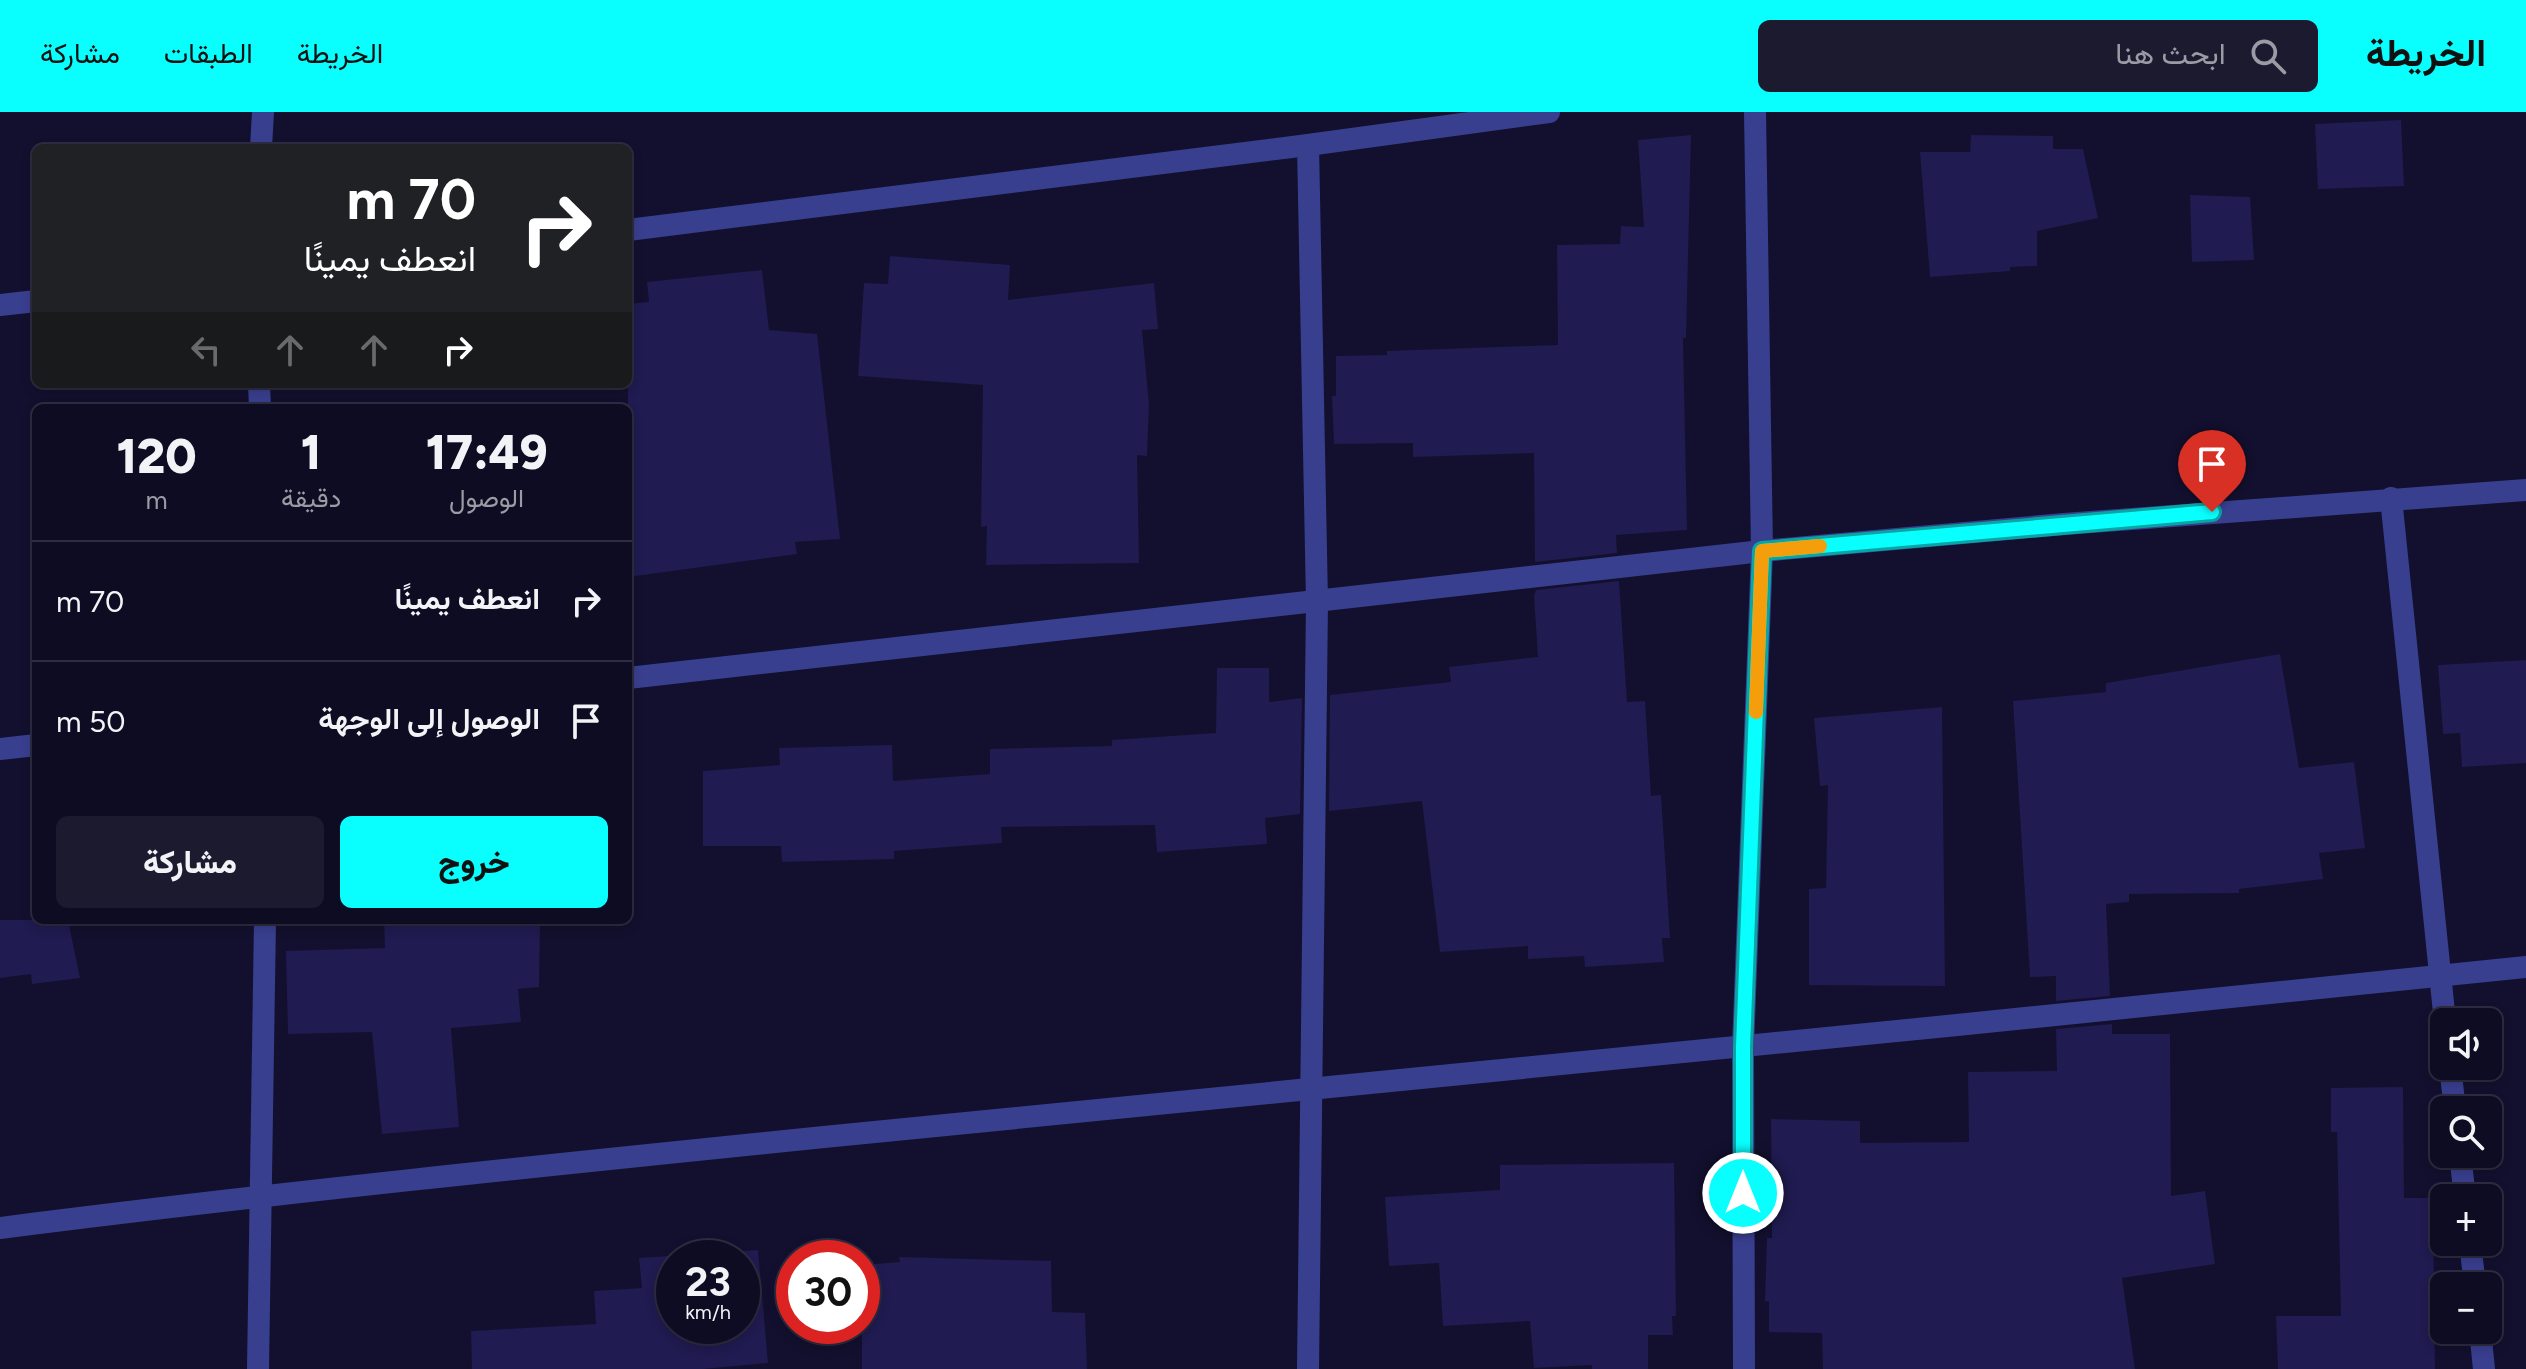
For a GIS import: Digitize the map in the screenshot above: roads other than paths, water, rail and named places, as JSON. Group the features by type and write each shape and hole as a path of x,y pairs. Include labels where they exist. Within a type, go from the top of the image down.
{"street":[{"path":"261,144 263,112"},
{"path":"632,230 1549,112"},
{"path":"1744,1369 1743,1047 1762,551 1755,112"},
{"path":"1308,145 1317,602 1308,1369"},
{"path":"0,305 32,301"},
{"path":"632,678 1762,551 2391,498 2526,490"},
{"path":"2391,498 2443,1008"},
{"path":"0,749 32,745"},
{"path":"258,1369 265,924"},
{"path":"0,1228 260,1195 2526,967"},
{"path":"2481,1344 2484,1369"}]}
